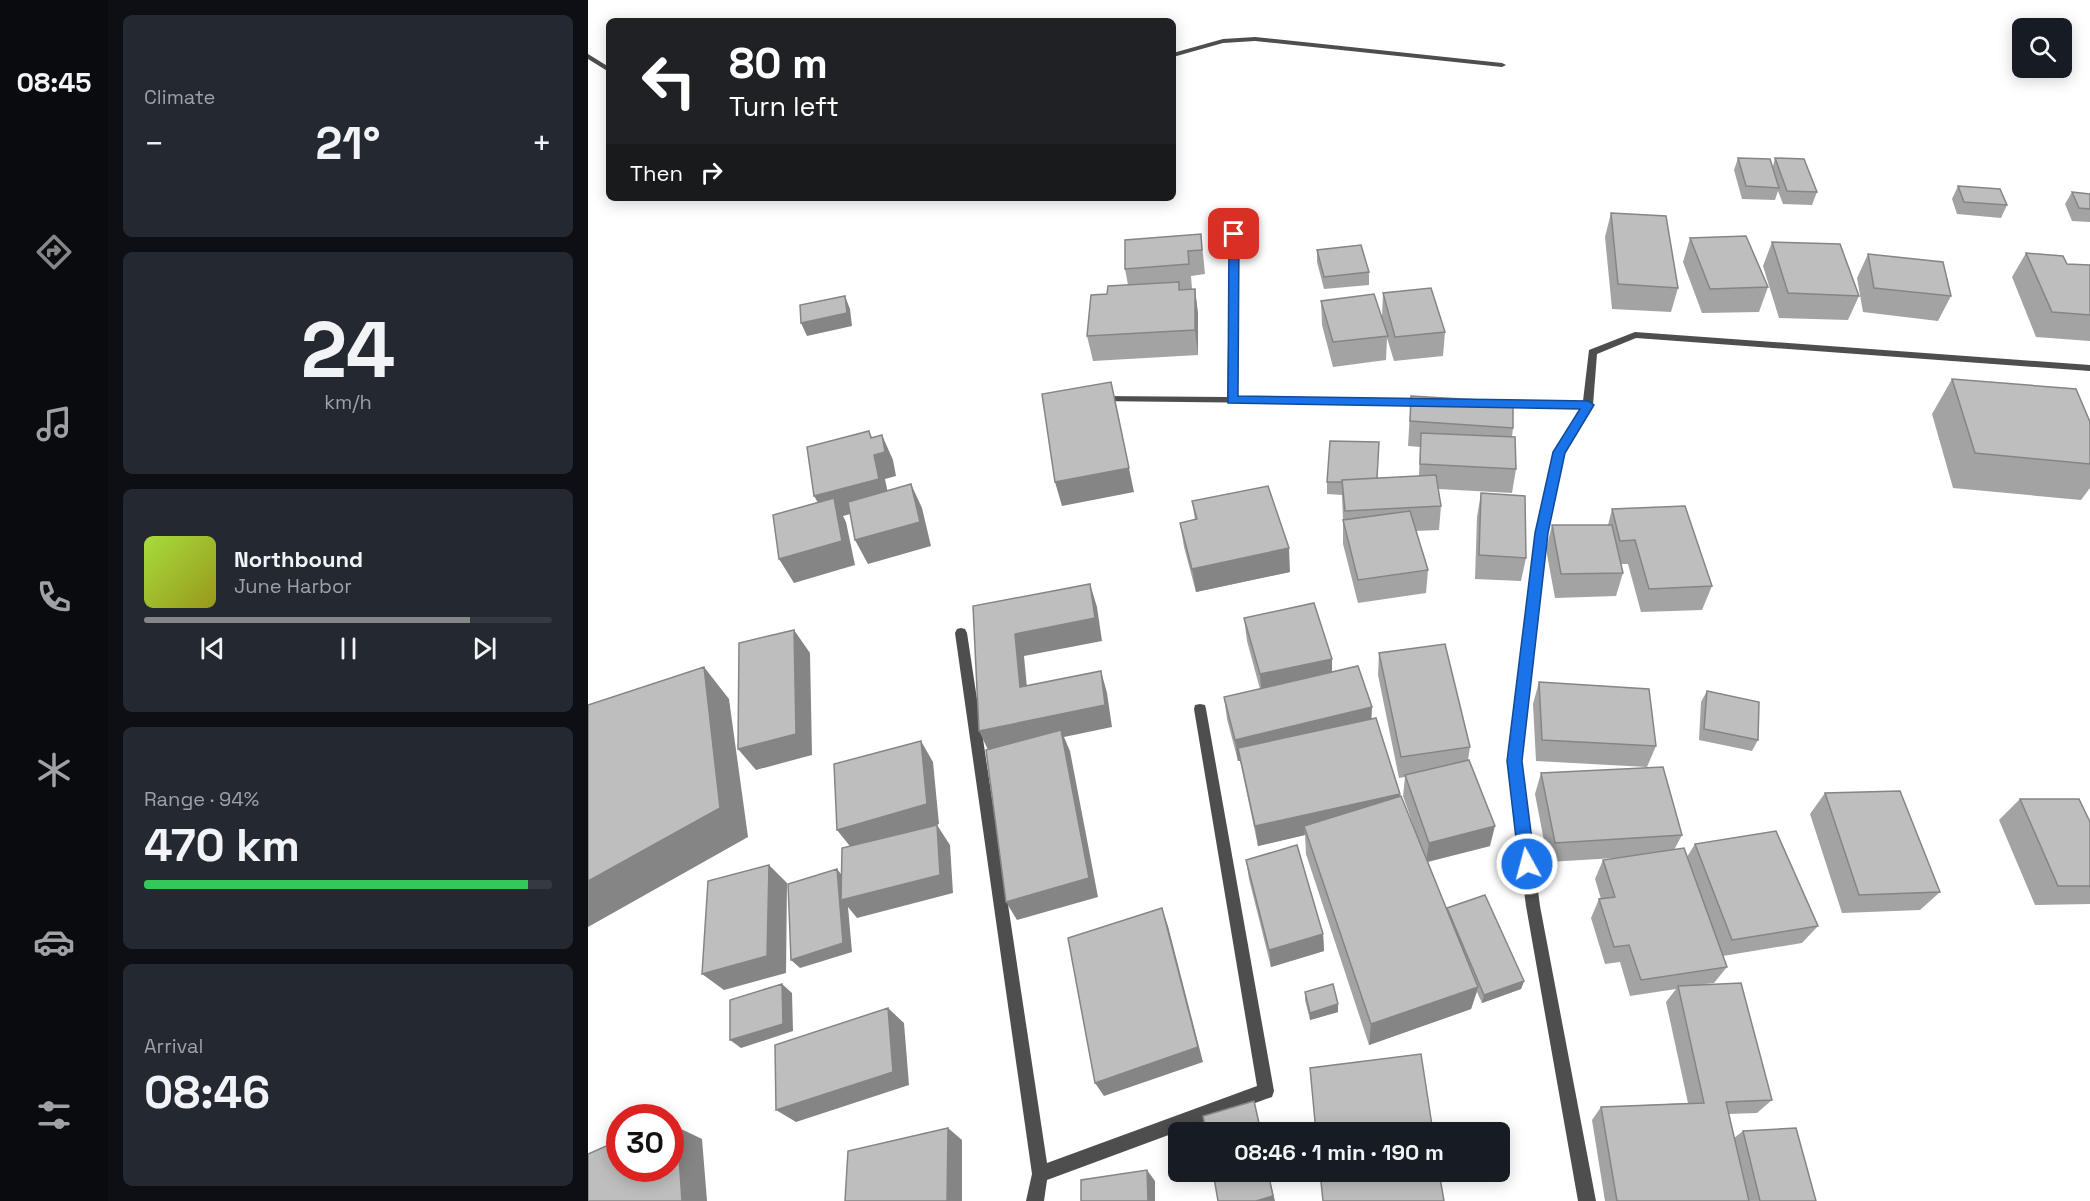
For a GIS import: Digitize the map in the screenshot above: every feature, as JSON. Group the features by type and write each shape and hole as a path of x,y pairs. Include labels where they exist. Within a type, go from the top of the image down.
{"street":[{"path":"1176,54 1223,41 1255,39 1502,65"},
{"path":"588,56 606,68"},
{"path":"1232,400 1234,234"},
{"path":"1587,1201 1533,906 1514,761 1541,533 1559,452 1588,405 1592,352 1635,335 2090,368"},
{"path":"1092,399 1434,403"},
{"path":"1481,404 1588,405"},
{"path":"961,633 1040,1174 1035,1201"},
{"path":"1040,1174 1266,1091 1200,709"}],"building":[{"path":"1738,158 1770,159 1779,188 1746,186"},
{"path":"1775,158 1804,159 1817,192 1787,191"},
{"path":"1958,186 2000,189 2007,205 1964,202"},
{"path":"2072,192 2090,194 2090,209 2079,208"},
{"path":"1611,213 1666,216 1678,288 1618,284"},
{"path":"1201,234 1202,250 1188,251 1189,264 1125,269 1125,240"},
{"path":"1746,236 1768,287 1710,289 1690,238"},
{"path":"1772,242 1840,244 1859,296 1788,293"},
{"path":"1361,245 1369,272 1324,277 1317,250"},
{"path":"2026,253 2063,256 2067,264 2090,265 2090,315 2052,312"},
{"path":"1868,254 1943,262 1951,296 1874,288"},
{"path":"1179,282 1179,290 1195,289 1195,330 1087,336 1091,295 1107,294 1108,286"},
{"path":"1431,288 1445,332 1395,337 1383,293"},
{"path":"1374,294 1388,336 1333,342 1321,301"},
{"path":"845,296 847,313 801,323 800,305"},
{"path":"1952,379 2076,389 2090,422 2090,464 1975,453"},
{"path":"1111,382 1129,468 1055,482 1042,394"},
{"path":"1411,396 1513,402 1513,428 1410,421"},
{"path":"869,431 871,438 882,435 885,452 874,455 879,479 814,496 807,447"},
{"path":"1421,433 1515,437 1516,469 1420,464"},
{"path":"1330,441 1379,442 1377,478 1327,482"},
{"path":"1436,475 1441,506 1345,511 1342,480"},
{"path":"911,484 920,522 855,540 848,502"},
{"path":"1268,486 1289,548 1192,569 1180,523 1197,519 1192,501"},
{"path":"1481,493 1525,496 1526,558 1479,555"},
{"path":"834,498 842,541 779,559 773,515"},
{"path":"1685,506 1712,586 1649,589 1635,540 1620,541 1612,509"},
{"path":"1410,511 1428,570 1358,580 1343,520"},
{"path":"1552,525 1612,525 1623,573 1561,574"},
{"path":"1090,584 1095,618 1015,634 1020,687 1101,671 1105,705 979,731 973,606"},
{"path":"1314,603 1332,659 1260,674 1244,618"},
{"path":"794,630 796,734 738,749 739,643"},
{"path":"1445,644 1470,747 1401,757 1379,653"},
{"path":"1358,666 1372,707 1235,740 1224,697"},
{"path":"704,667 720,808 588,881 588,705"},
{"path":"1539,682 1649,689 1656,746 1542,740"},
{"path":"1707,691 1759,702 1758,740 1704,729"},
{"path":"1376,718 1400,794 1255,826 1238,748"},
{"path":"1061,730 1089,878 1006,902 986,750"},
{"path":"921,741 927,804 837,830 834,764"},
{"path":"1469,760 1495,826 1429,843 1405,775"},
{"path":"1663,767 1682,835 1555,843 1541,773"},
{"path":"1900,791 1940,892 1859,895 1825,793"},
{"path":"1401,796 1478,987 1371,1024 1304,826"},
{"path":"2020,799 2079,799 2090,822 2090,886 2058,886"},
{"path":"937,825 940,875 841,900 842,848"},
{"path":"1776,831 1818,926 1732,940 1695,844"},
{"path":"1297,845 1323,934 1269,950 1246,860"},
{"path":"1684,848 1727,967 1641,980 1629,945 1614,947 1599,899 1615,897 1603,860"},
{"path":"769,865 767,956 702,974 708,881"},
{"path":"837,869 843,943 791,960 788,884"},
{"path":"1485,895 1524,981 1484,995 1447,908"},
{"path":"1162,908 1198,1047 1095,1083 1068,938"},
{"path":"1741,983 1772,1100 1726,1102 1749,1201 1617,1201 1601,1107 1704,1103 1678,986"},
{"path":"782,984 783,1024 730,1040 730,1000"},
{"path":"1333,984 1338,1004 1310,1013 1305,992"},
{"path":"888,1008 893,1072 776,1110 775,1045"},
{"path":"1421,1054 1431,1122 1315,1122 1310,1068"},
{"path":"1254,1101 1259,1122 1204,1122 1203,1116"},
{"path":"948,1128 947,1201 845,1201 848,1151"},
{"path":"1796,1128 1816,1201 1760,1201 1743,1131"},
{"path":"606,1146 606,1182 681,1182 682,1201 588,1201 588,1154"},
{"path":"1147,1170 1148,1201 1081,1201 1081,1180"},
{"path":"1215,1182 1270,1182 1273,1196 1256,1201 1218,1201"},
{"path":"1321,1182 1441,1182 1444,1201 1323,1201"}],"route":[{"path":"1234,234 1232,400 1588,405 1559,452 1541,533 1514,761 1527,864"}]}
